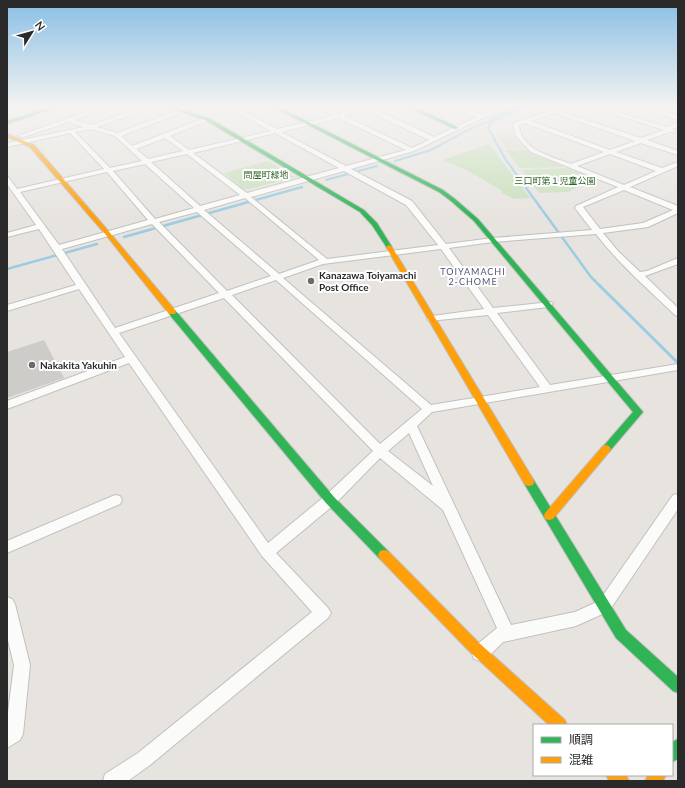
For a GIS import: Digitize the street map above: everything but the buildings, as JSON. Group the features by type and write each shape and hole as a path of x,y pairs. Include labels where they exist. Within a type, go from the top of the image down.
{"street":[{"path":"28,144 108,234 172,313 330,500 480,653 559,724"},
{"path":"83,144 158,225 380,451 448,506"},
{"path":"127,144 429,409"},
{"path":"132,148 143,144"},
{"path":"177,144 250,199 326,261"},
{"path":"16,191 224,144"},
{"path":"247,144 362,211 375,224 621,634 678,686"},
{"path":"299,144 409,203 444,247 547,389"},
{"path":"349,144 441,190 454,199 493,240 612,379 638,412 549,516"},
{"path":"398,144 412,150"},
{"path":"59,252 108,234 158,225 250,199 308,179 412,150 426,144"},
{"path":"526,144 533,151 678,210"},
{"path":"588,144 663,171"},
{"path":"571,166 634,144"},
{"path":"650,144 678,153"},
{"path":"678,164 578,208 597,232 637,275 678,313"},
{"path":"8,183 16,191 41,226 81,286 268,552 322,613 144,759 112,781"},
{"path":"114,332 326,261 545,234 597,232 645,225 678,210"},
{"path":"7,235 41,226"},
{"path":"637,275 649,273 678,261"},
{"path":"7,308 81,286"},
{"path":"432,319 548,304"},
{"path":"7,405 132,358"},
{"path":"268,552 330,500 380,451 429,409 547,389 675,370"},
{"path":"410,425 507,634"},
{"path":"7,547 115,500"},
{"path":"480,653 499,635 576,619 604,606 678,500"},
{"path":"7,604 22,664 14,734 7,739"}],"shaded area":[{"path":"503,144 524,144 528,149 506,149"}],"green space":[{"path":"489,144 530,198 514,199 468,171 443,160"},
{"name":"三口町第１児童公園","path":"506,150 527,150 565,167 520,168"},
{"name":"問屋町緑地","path":"268,161 294,177 250,189 243,189 224,173"},
{"name":"三口町第１児童公園","path":"567,168 588,176 571,183 579,187 568,192 539,193 522,170"}],"waterway":[{"path":"395,161 431,150 443,144"},
{"path":"497,144 506,160 525,186"},
{"path":"326,180 377,166"},
{"path":"524,185 591,277 599,285"},
{"path":"124,237 302,187"},
{"path":"7,269 97,244"},
{"path":"599,285 678,363"}],"traffic: fast":[{"path":"249,144 362,211 375,224 389,247"},
{"path":"348,144 441,191 476,220 496,243 638,412 606,449"},
{"path":"172,312 330,500 384,555"},
{"path":"529,482 621,634 678,686"},
{"path":"673,754 678,746"}],"traffic: slow":[{"path":"27,144 32,146 108,234 172,312"},
{"path":"389,247 529,482"},
{"path":"549,516 606,449"},
{"path":"384,555 473,646 559,724"},
{"path":"615,776 621,781"},
{"path":"653,781 657,776"}],"place":[{"name":"Kanazawa Toiyamachi Post Office","path":"311,281"},
{"name":"Nakakita Yakuhin","path":"32,365"}],"district":[{"name":"TOIYAMACHI 2-CHOME","path":"473,276"}]}
